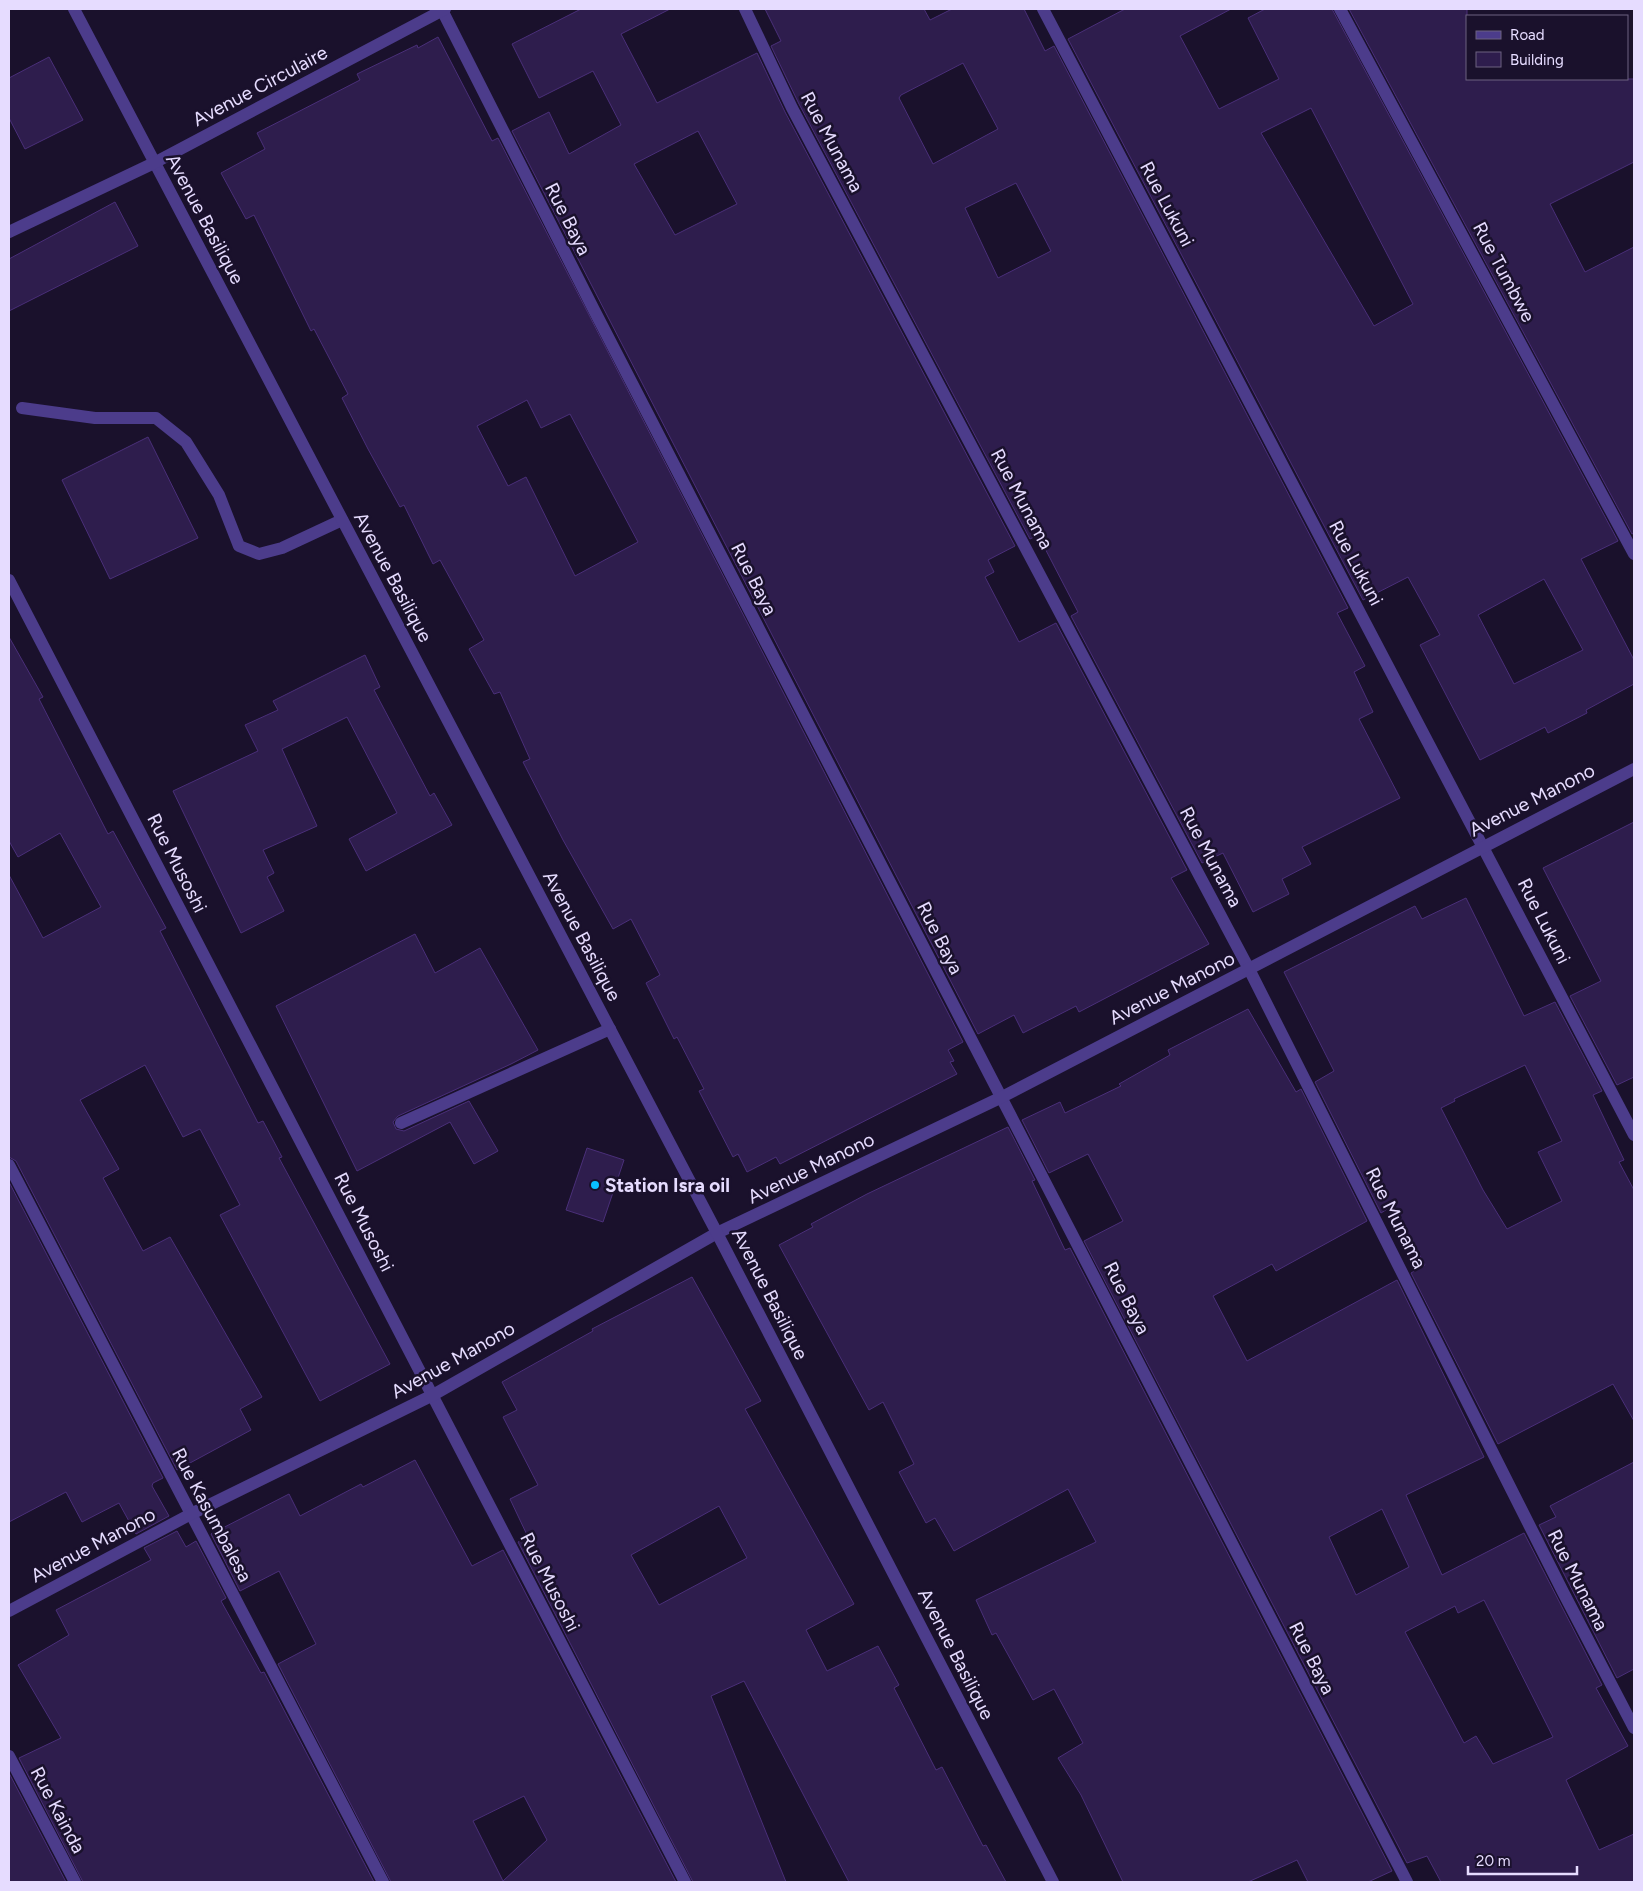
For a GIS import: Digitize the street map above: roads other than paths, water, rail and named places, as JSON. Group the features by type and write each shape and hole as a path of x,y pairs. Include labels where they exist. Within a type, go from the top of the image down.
{"street":[{"name":"Avenue Basilique","path":"74,9 718,1233 1053,1882"},
{"name":"Rue Munama","path":"746,9 792,108 1249,969 1563,1592 1634,1728"},
{"name":"Rue Lukuni","path":"1042,9 1484,846 1634,1135"},
{"name":"Rue Tumbwe","path":"1340,9 1634,554"},
{"name":"Avenue Circulaire","path":"9,232 154,163 444,10"},
{"name":"Rue Baya","path":"444,10 597,317 1407,1882"},
{"path":"22,408 96,418 156,418 186,442 218,495 239,546 259,554 282,548 342,520"},
{"name":"Rue Musoshi","path":"9,580 685,1882"},
{"name":"Avenue Manono","path":"9,1611 191,1514 433,1395 718,1233 1002,1097 1634,769"},
{"path":"401,1123 610,1029"},
{"name":"Rue Kasumbalesa","path":"9,1165 382,1882"},
{"name":"Rue Kainda","path":"9,1756 75,1882"}],"place":[{"name":"Station Isra oil","path":"595,1185"}]}
